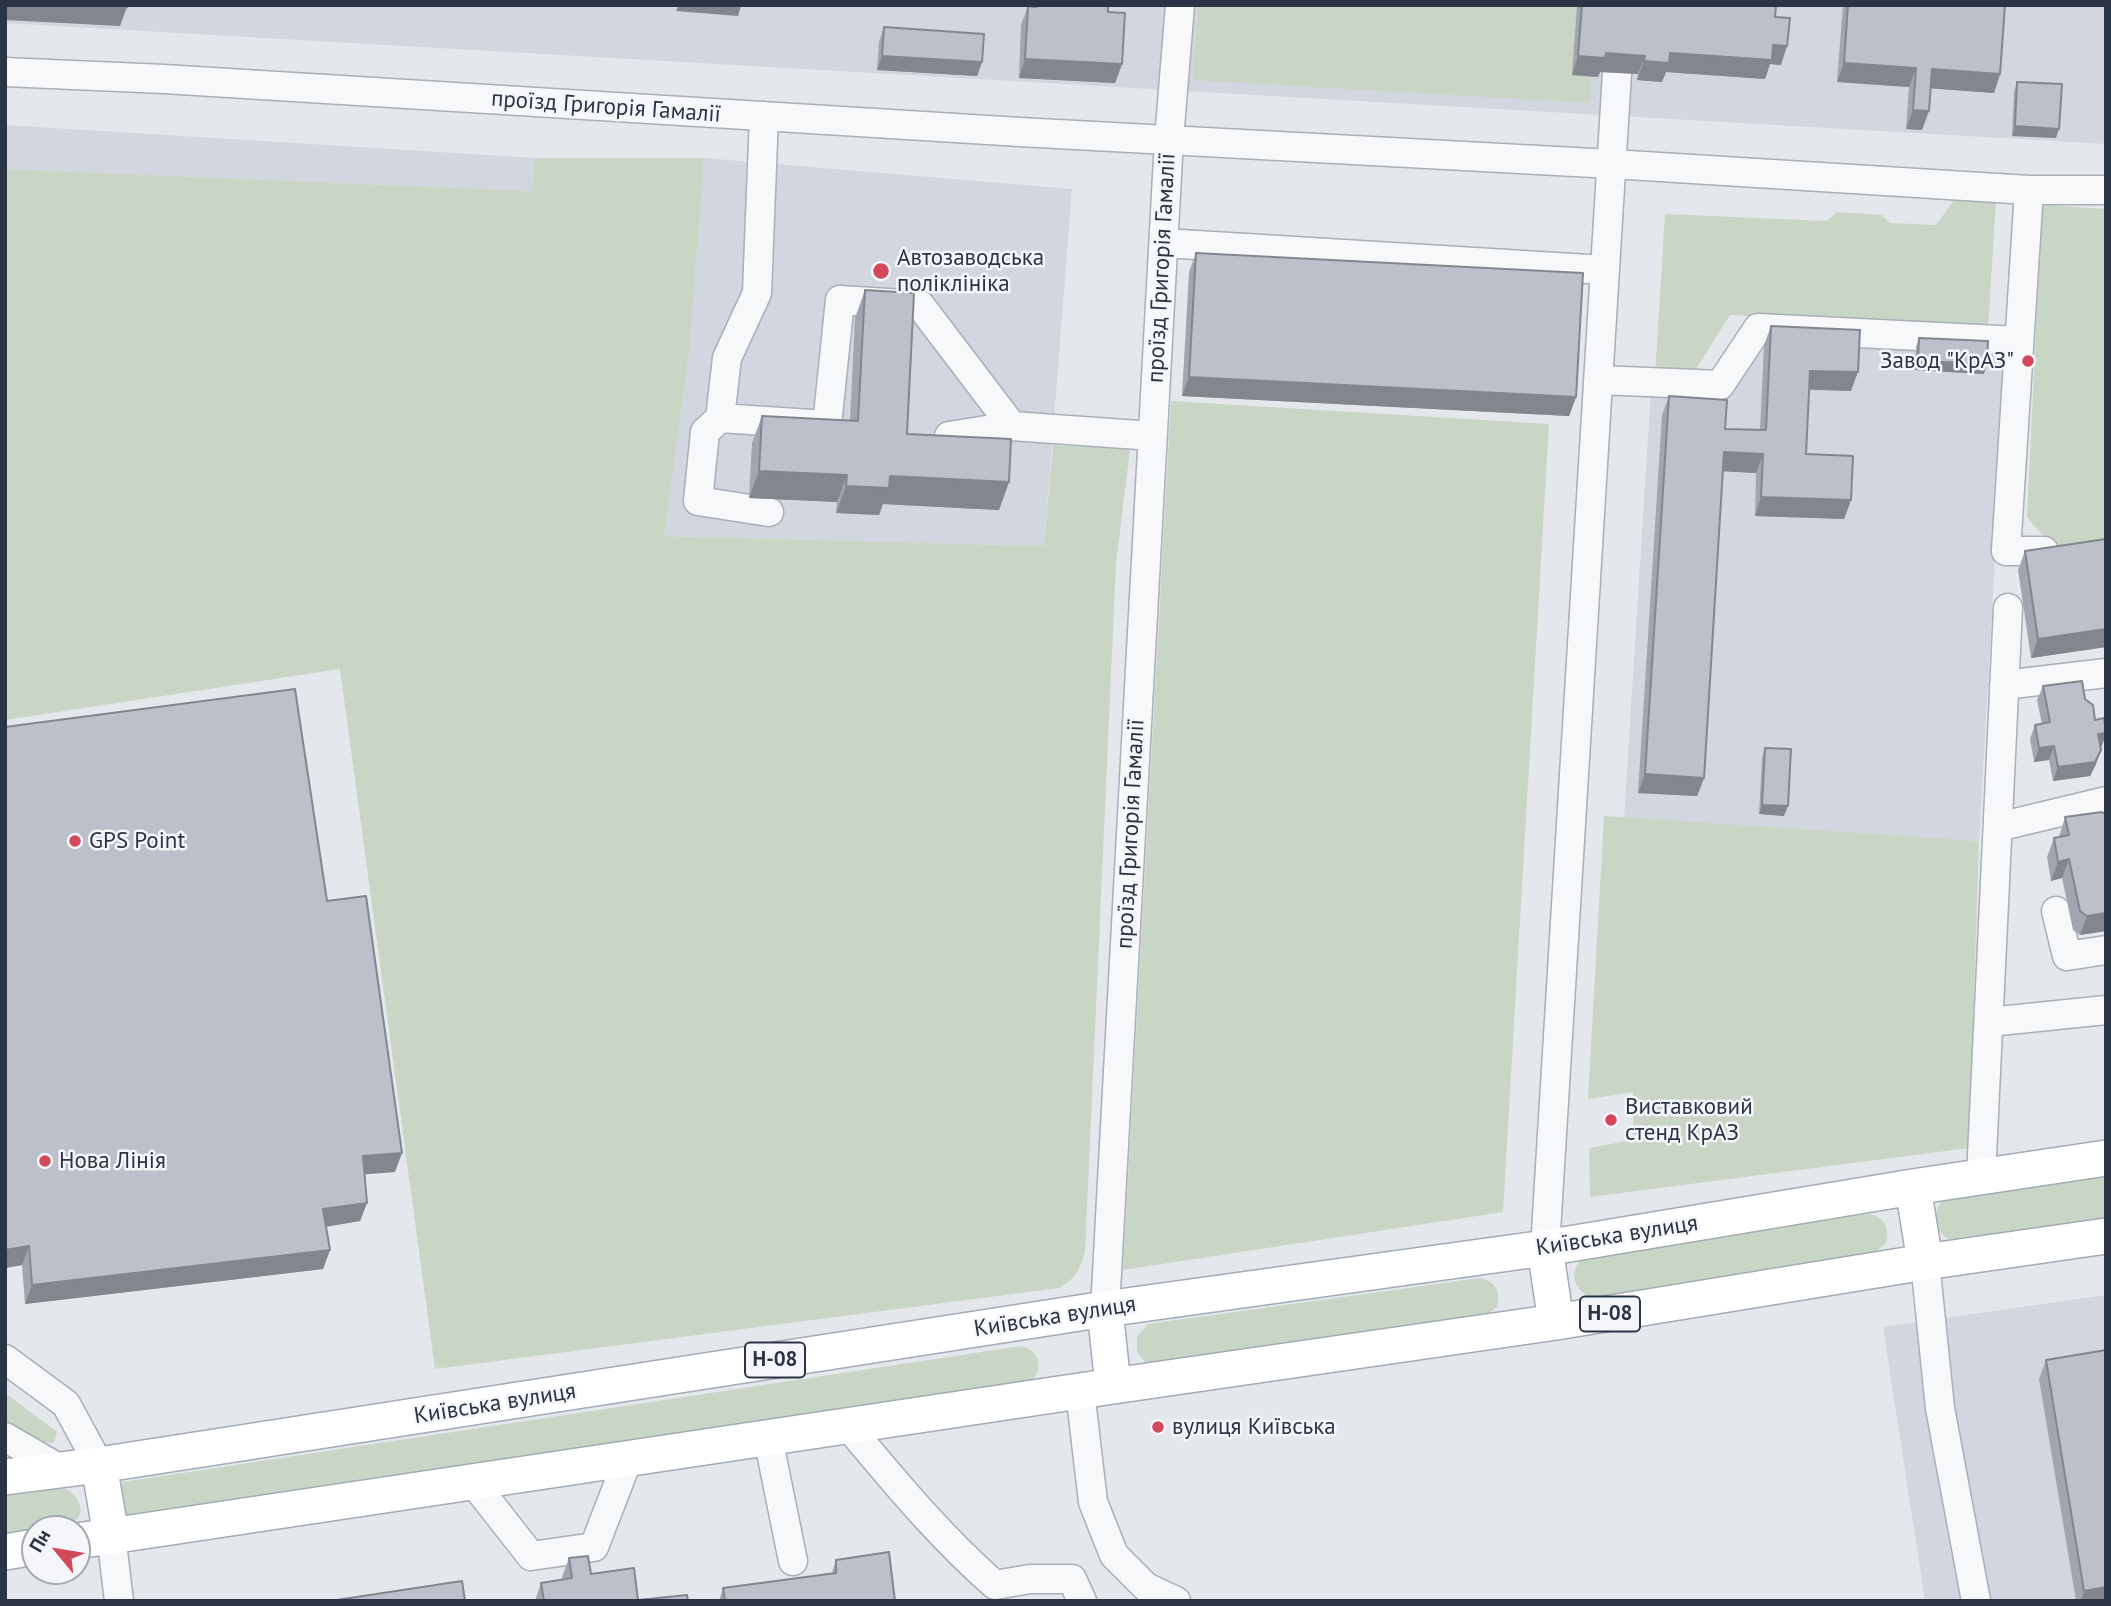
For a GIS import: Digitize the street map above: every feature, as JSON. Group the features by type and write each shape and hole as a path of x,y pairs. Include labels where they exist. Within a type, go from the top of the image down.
{"main road":[{"name":"Київська вулиця","path":"5,1477 99,1465 1105,1309 1545,1248 2106,1158"},
{"path":"1913,1187 1925,1262"},
{"name":"Н-08","path":"91,1539 1556,1322 1925,1262 2106,1236"},
{"path":"1545,1248 1556,1322"},
{"path":"1097,1388 1105,1309"},
{"path":"99,1465 111,1535"}],"street":[{"path":"1180,5 1169,139 2029,190 2106,190"},
{"name":"проїзд Григорія Гамалії","path":"5,72 164,79 1169,139 1105,1309"},
{"path":"1545,1248 1617,73"},
{"path":"764,116 757,293 727,358 720,418 705,432 698,501 769,512"},
{"path":"2029,190 2007,551 2044,551"},
{"path":"1164,243 1605,271"},
{"path":"720,418 827,425 840,300 920,305 1012,426"},
{"path":"1599,380 1720,385 1758,328 2019,341"},
{"path":"948,436 1012,426 1153,436"},
{"path":"1981,1177 2007,608"},
{"path":"2004,685 2106,673"},
{"path":"1998,827 2106,800"},
{"path":"2056,911 2067,956 2106,950"},
{"path":"1989,1022 2106,1010"},
{"path":"1925,1262 1940,1408 1976,1601"},
{"path":"5,1359 66,1404 99,1465"},
{"path":"1097,1388 1093,1502 1114,1555 1146,1587 1176,1601"},
{"path":"848,1426 925,1517 996,1593 1030,1579 1072,1579 1082,1601"},
{"path":"5,1437 60,1469"},
{"path":"768,1438 793,1561"},
{"path":"473,1482 531,1556 594,1547 628,1460"},
{"path":"111,1535 119,1601"}],"shaded area":[{"path":"5,5 2106,5 2106,144 5,23"},
{"path":"5,125 535,158 532,191 5,169"},
{"name":"Автозаводська поліклініка","path":"704,158 1072,189 1044,546 664,536 689,354"},
{"path":"1757,336 2007,348 1979,841 1624,818 1651,391 1721,395"},
{"path":"2106,1295 2106,1601 1925,1601 1883,1327"}],"green space":[{"path":"1198,5 1595,5 1590,103 1193,80"},
{"path":"535,158 704,158 689,354 664,536 1044,546 1053,445 1130,449 1116,564 1085,1252 1076,1273 1059,1288 435,1369 340,669 5,720 5,169 532,191"},
{"path":"1956,197 1996,200 1988,331 1730,315 1691,377 1655,375 1665,214 1827,221 1837,212 1882,215 1890,223 1936,225"},
{"path":"2042,205 2106,209 2106,550 2061,557 2027,517"},
{"path":"1171,401 1549,424 1503,1212 1123,1270"},
{"path":"1604,816 1979,841 1969,1148 1590,1197 1589,1148 1633,1140 1633,1092 1588,1099"},
{"path":"2106,1176 2106,1218 1953,1241 1937,1227 1937,1209 1946,1197"},
{"path":"1869,1214 1885,1224 1887,1233 1886,1243 1875,1252 1592,1298 1576,1284 1576,1266 1585,1255"},
{"path":"1480,1278 1490,1282 1498,1292 1497,1307 1486,1316 1147,1364 1137,1352 1137,1336 1148,1324"},
{"path":"1021,1346 1032,1351 1038,1360 1038,1370 1032,1381 128,1517 120,1500 123,1482"},
{"path":"5,1393 57,1432 54,1443 31,1441 5,1425"},
{"path":"62,1488 77,1499 80,1505 79,1515 21,1515 21,1534 5,1536 5,1496"}],"building":[{"path":"95,5 127,5 127,7"},
{"path":"1108,5 1108,12 1125,13 1122,64 1025,59 1028,6"},
{"path":"1582,5 1776,5 1775,17 1790,18 1787,46 1773,45 1772,60 1670,53 1669,63 1644,61 1645,56 1606,53 1605,58 1578,56"},
{"path":"1848,5 2005,5 2000,74 1932,69 1929,111 1913,110 1916,68 1844,63"},
{"path":"884,27 984,34 982,62 882,56"},
{"path":"2017,82 2062,84 2059,129 2015,126"},
{"path":"1196,253 1583,273 1576,397 1189,377"},
{"path":"865,290 914,293 907,434 1011,439 1009,482 890,476 889,488 846,486 847,475 759,471 762,416 858,421"},
{"path":"1771,326 1860,330 1858,372 1810,371 1806,454 1853,456 1851,500 1761,497 1763,454 1724,452 1704,778 1645,774 1669,396 1727,400 1725,429 1766,430"},
{"path":"1919,338 1988,341 1987,364 1918,361"},
{"path":"2106,539 2106,629 2038,639 2025,551"},
{"path":"2082,681 2085,699 2093,705 2095,720 2104,718 2106,733 2098,734 2101,750 2095,762 2058,767 2054,746 2039,748 2035,725 2050,722 2043,686"},
{"path":"295,689 327,901 366,896 402,1153 363,1156 367,1203 323,1209 330,1250 32,1285 29,1246 5,1250 5,727"},
{"path":"1765,748 1791,749 1788,806 1762,805"},
{"path":"2102,812 2106,815 2106,913 2087,916 2080,911 2069,859 2058,862 2054,838 2069,835 2065,817"},
{"path":"2106,1350 2106,1587 2084,1591 2046,1360"},
{"path":"889,1552 895,1601 725,1601 723,1588 836,1573 836,1560"},
{"path":"588,1556 591,1574 634,1568 638,1600 687,1595 688,1601 544,1601 541,1583 572,1578 569,1558"},
{"path":"462,1581 465,1601 330,1601"}],"place":[{"name":"Автозаводська поліклініка","path":"881,271"},
{"name":"Завод \"КрАЗ\"","path":"2028,361"},
{"name":"GPS Point","path":"75,841"},
{"name":"Виставковий стенд КрАЗ","path":"1611,1120"},
{"name":"Нова Лінія","path":"45,1161"},
{"name":"вулиця Київська","path":"1158,1427"}]}
